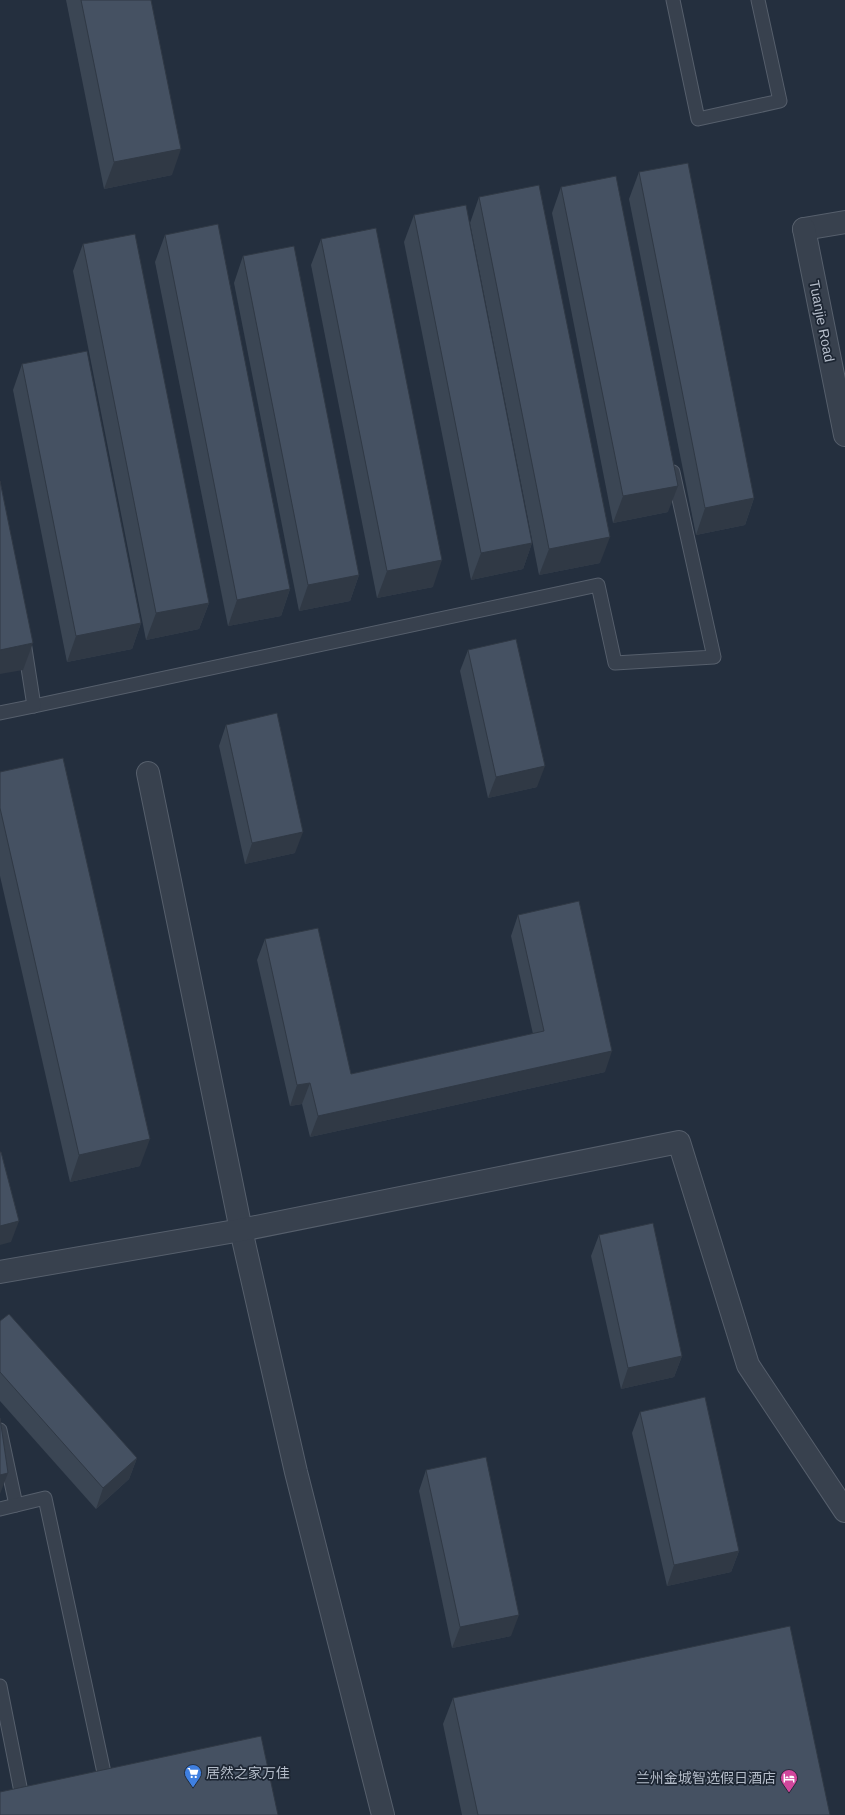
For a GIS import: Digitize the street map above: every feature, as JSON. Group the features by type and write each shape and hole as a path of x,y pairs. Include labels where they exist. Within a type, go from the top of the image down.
{"street":[{"name":"Tuanjie Road","path":"845,222 804,230 845,435"},
{"path":"148,773 241,1230 296,1472 383,1815"},
{"path":"0,1272 241,1230 679,1142 748,1365 845,1511"}],"lane":[{"path":"673,0 698,119 780,101 758,0"},
{"path":"0,714 598,585 615,662 714,657 669,456"},
{"path":"22,628 34,706"},
{"path":"0,1430 16,1505"},
{"path":"0,1509 45,1498 106,1782"},
{"path":"0,1686 23,1802"},
{"path":"91,1786 121,1779"},
{"path":"8,1805 38,1798"}],"building":[{"path":"81,0 151,0 181,149 114,162"},
{"path":"688,163 754,498 705,508 639,172"},
{"path":"616,176 678,486 623,496 561,187"},
{"path":"539,185 610,537 549,549 479,197"},
{"path":"466,205 532,543 481,553 414,215"},
{"path":"218,224 290,589 237,600 165,235"},
{"path":"376,228 442,560 387,571 321,239"},
{"path":"135,234 209,603 156,613 83,244"},
{"path":"294,246 359,575 308,585 243,256"},
{"path":"87,351 141,623 76,636 22,364"},
{"path":"0,481 33,643 0,650"},
{"path":"516,639 545,766 496,777 468,650"},
{"path":"277,713 303,832 252,843 226,725"},
{"path":"63,758 150,1139 79,1155 0,808 0,772"},
{"path":"579,901 612,1051 318,1116 310,1083 297,1085 265,939 318,928 351,1074 544,1031 518,915"},
{"path":"0,1152 19,1221 0,1226"},
{"path":"653,1223 682,1356 628,1368 599,1235"},
{"path":"9,1314 137,1458 103,1488 0,1372 0,1321"},
{"path":"705,1397 739,1551 674,1565 640,1412"},
{"path":"0,1418 8,1473 0,1475"},
{"path":"486,1457 519,1615 460,1627 426,1470"},
{"path":"790,1626 830,1815 478,1815 453,1698"},
{"path":"261,1736 278,1815 0,1815 0,1792"}],"place":[{"name":"居然之家万佳","path":"193,1788"},
{"name":"兰州金城智选假日酒店","path":"789,1793"}]}
